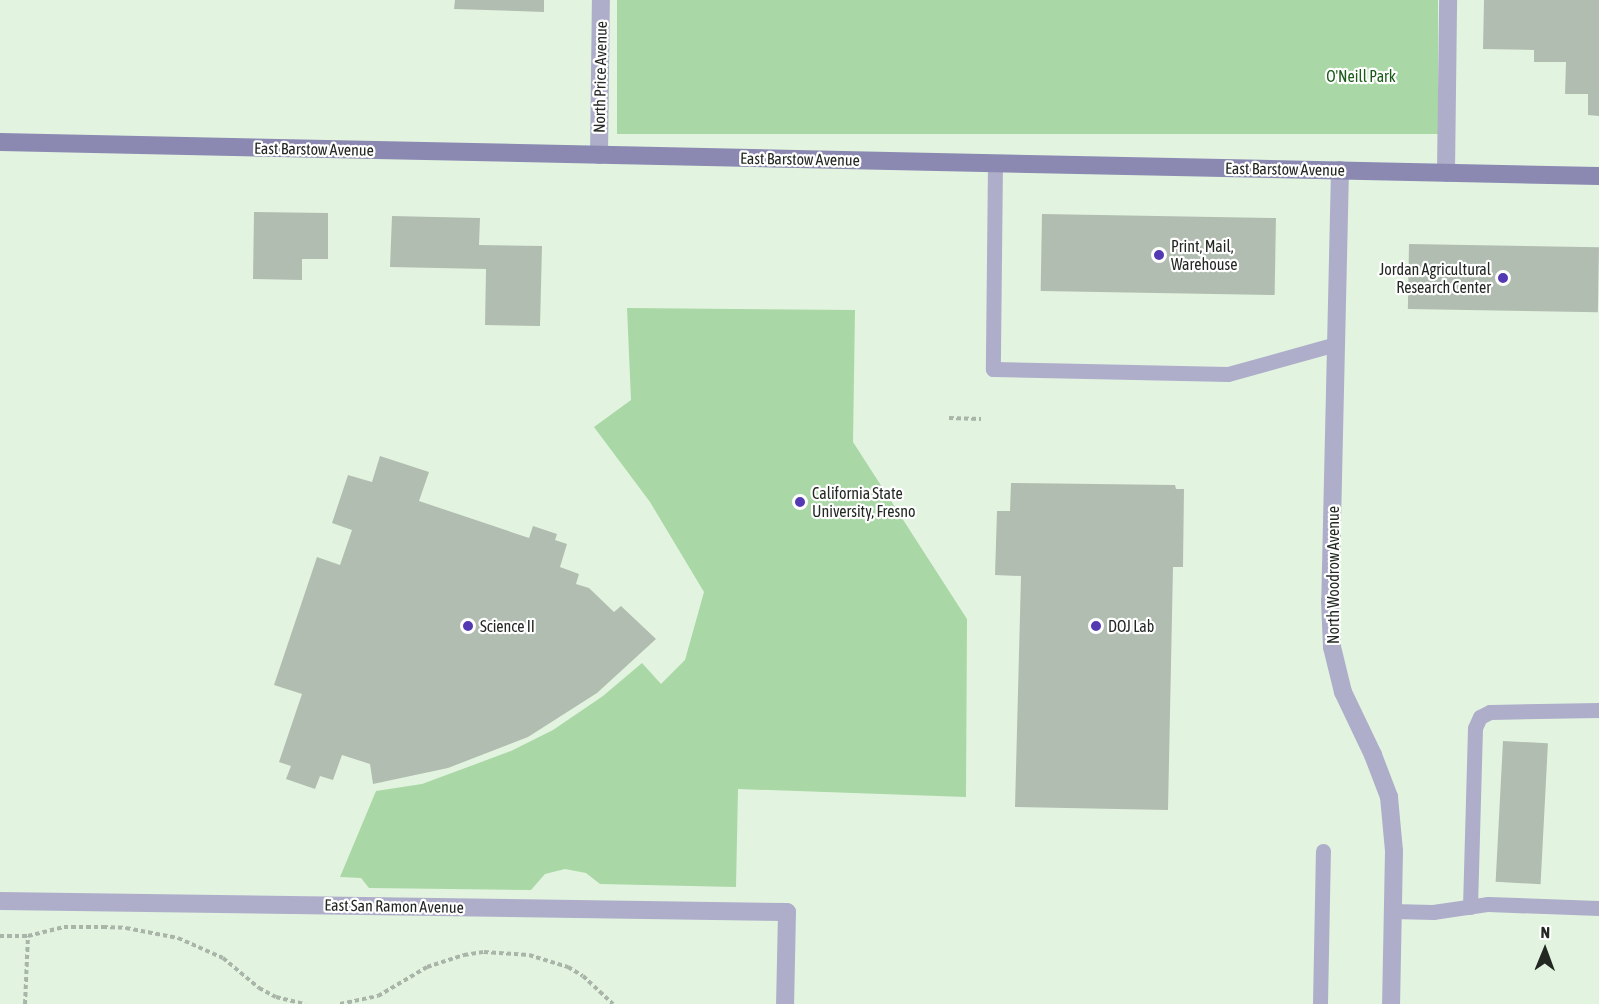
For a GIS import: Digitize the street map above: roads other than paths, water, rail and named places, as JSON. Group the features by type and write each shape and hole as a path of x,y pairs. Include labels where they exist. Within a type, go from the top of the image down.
{"street":[{"name":"North Price Avenue","path":"598,155 601,0"},
{"path":"1446,173 1448,0"},
{"name":"East Barstow Avenue","path":"0,142 1599,176"},
{"name":"North Woodrow Avenue","path":"1340,170 1330,601 1332,647 1343,692 1373,755 1389,797 1394,851 1391,1004"},
{"name":"East San Ramon Avenue","path":"0,901 787,912 785,1004"}],"lane":[{"path":"995,163 993,369 1228,374 1336,344"},
{"path":"1470,907 1475,728 1480,717 1490,712 1599,710"},
{"path":"1320,1004 1323,851"},
{"path":"1393,911 1433,912 1488,904 1599,908"}],"place":[{"name":"Print, Mail, Warehouse","path":"1159,255"},
{"name":"Jordan Agricultural Research Center","path":"1503,278"},
{"name":"California State University, Fresno","path":"800,502"},
{"name":"Science II","path":"468,626"},
{"name":"DOJ Lab","path":"1096,626"}],"park label":[{"name":"O'Neill Park","path":"1361,76"}]}
